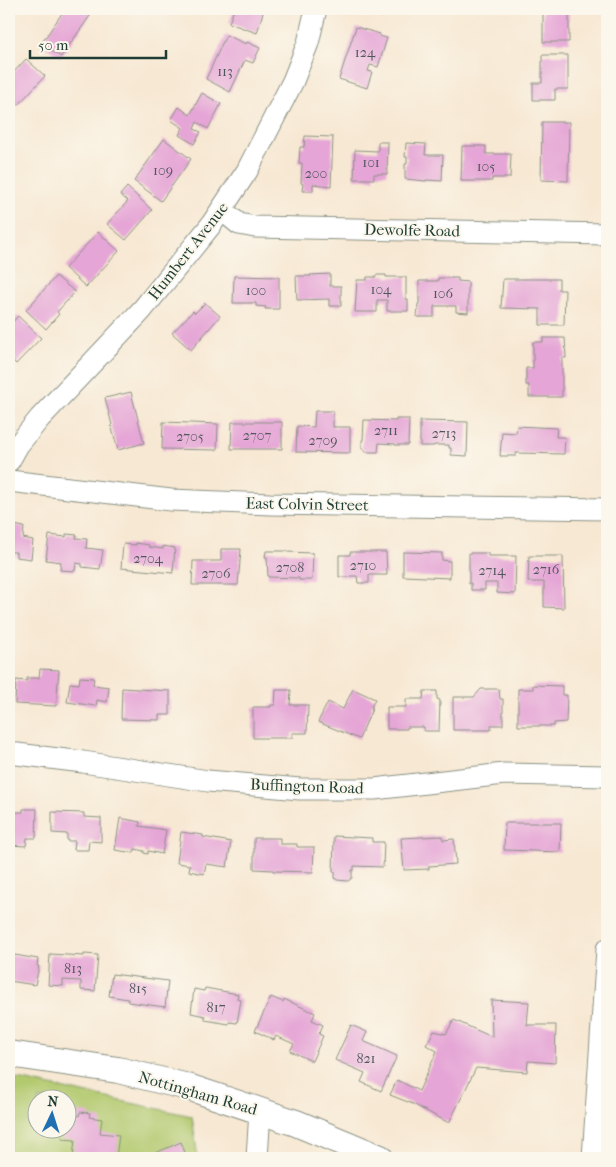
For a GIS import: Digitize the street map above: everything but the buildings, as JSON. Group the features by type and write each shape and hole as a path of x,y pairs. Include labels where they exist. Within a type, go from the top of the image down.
{"street":[{"name":"Humbert Avenue","path":"9,461 40,418 142,310 222,210 246,171 293,82 308,43 316,9"},
{"name":"Dewolfe Road","path":"222,210 239,224 255,227 607,234"},
{"name":"East Colvin Street","path":"9,480 171,500 270,504 607,509"},
{"name":"Buffington Road","path":"9,753 208,781 300,788 374,789 504,774 607,776"},
{"path":"593,1158 607,949"},
{"name":"Nottingham Road","path":"9,1054 118,1070 188,1087 296,1123 380,1158"},
{"path":"257,1158 260,1111"}],"green space":[{"path":"9,1078 70,1090 28,1090 28,1140 78,1140 78,1092 192,1116 198,1158 9,1158"}]}
